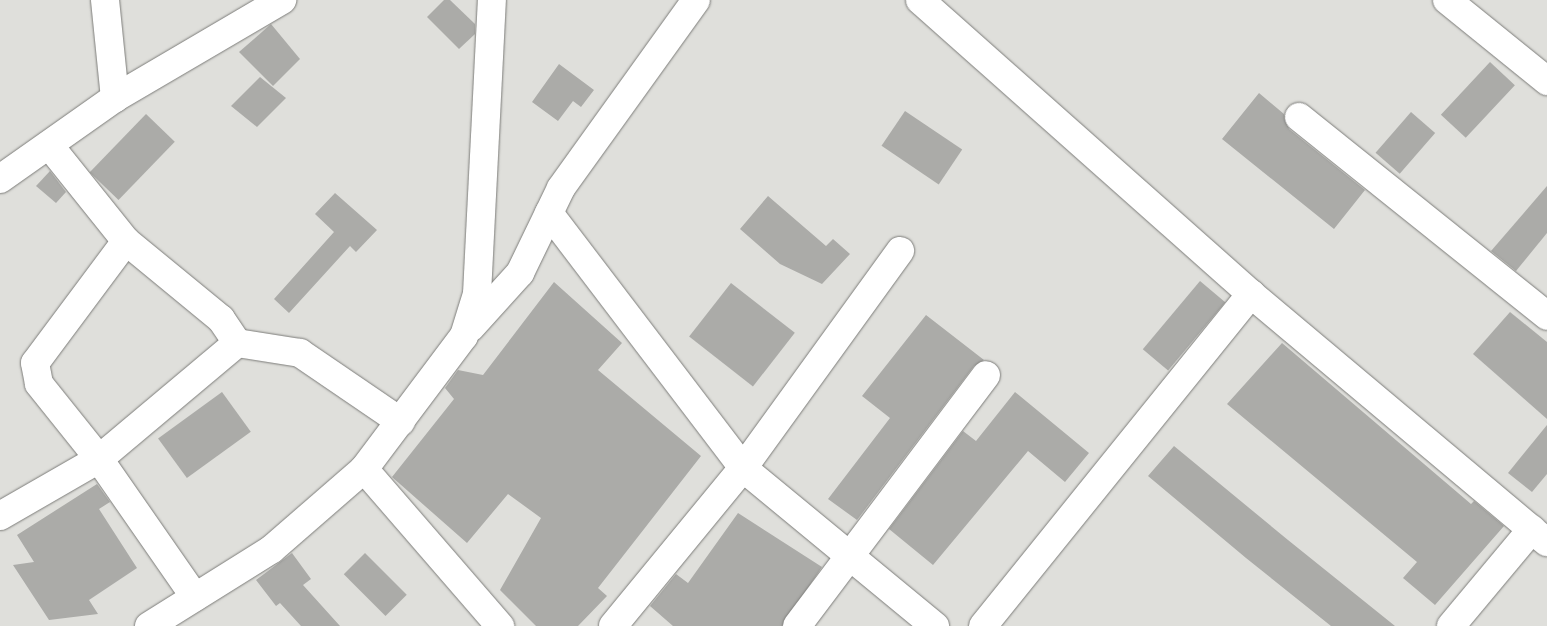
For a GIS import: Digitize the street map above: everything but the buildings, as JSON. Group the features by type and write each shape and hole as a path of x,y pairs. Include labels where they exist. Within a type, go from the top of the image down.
{"street":[{"path":"104,0 115,98"},
{"path":"0,179 115,98 282,0"},
{"path":"464,336 477,294 492,0"},
{"path":"149,626 272,549 364,469 464,336 520,273 561,188 696,0"},
{"path":"920,0 1251,294 1539,536 1451,626"},
{"path":"1447,0 1547,81"},
{"path":"1299,116 1547,316"},
{"path":"50,144 126,241 221,319 237,343 300,353 401,422"},
{"path":"549,214 743,468 850,552 935,626"},
{"path":"126,241 35,363 39,384 99,459 195,597"},
{"path":"613,626 743,468 900,250"},
{"path":"983,626 1251,294"},
{"path":"0,516 99,459 237,343"},
{"path":"796,626 850,552 986,375"},
{"path":"364,469 500,626"}]}
